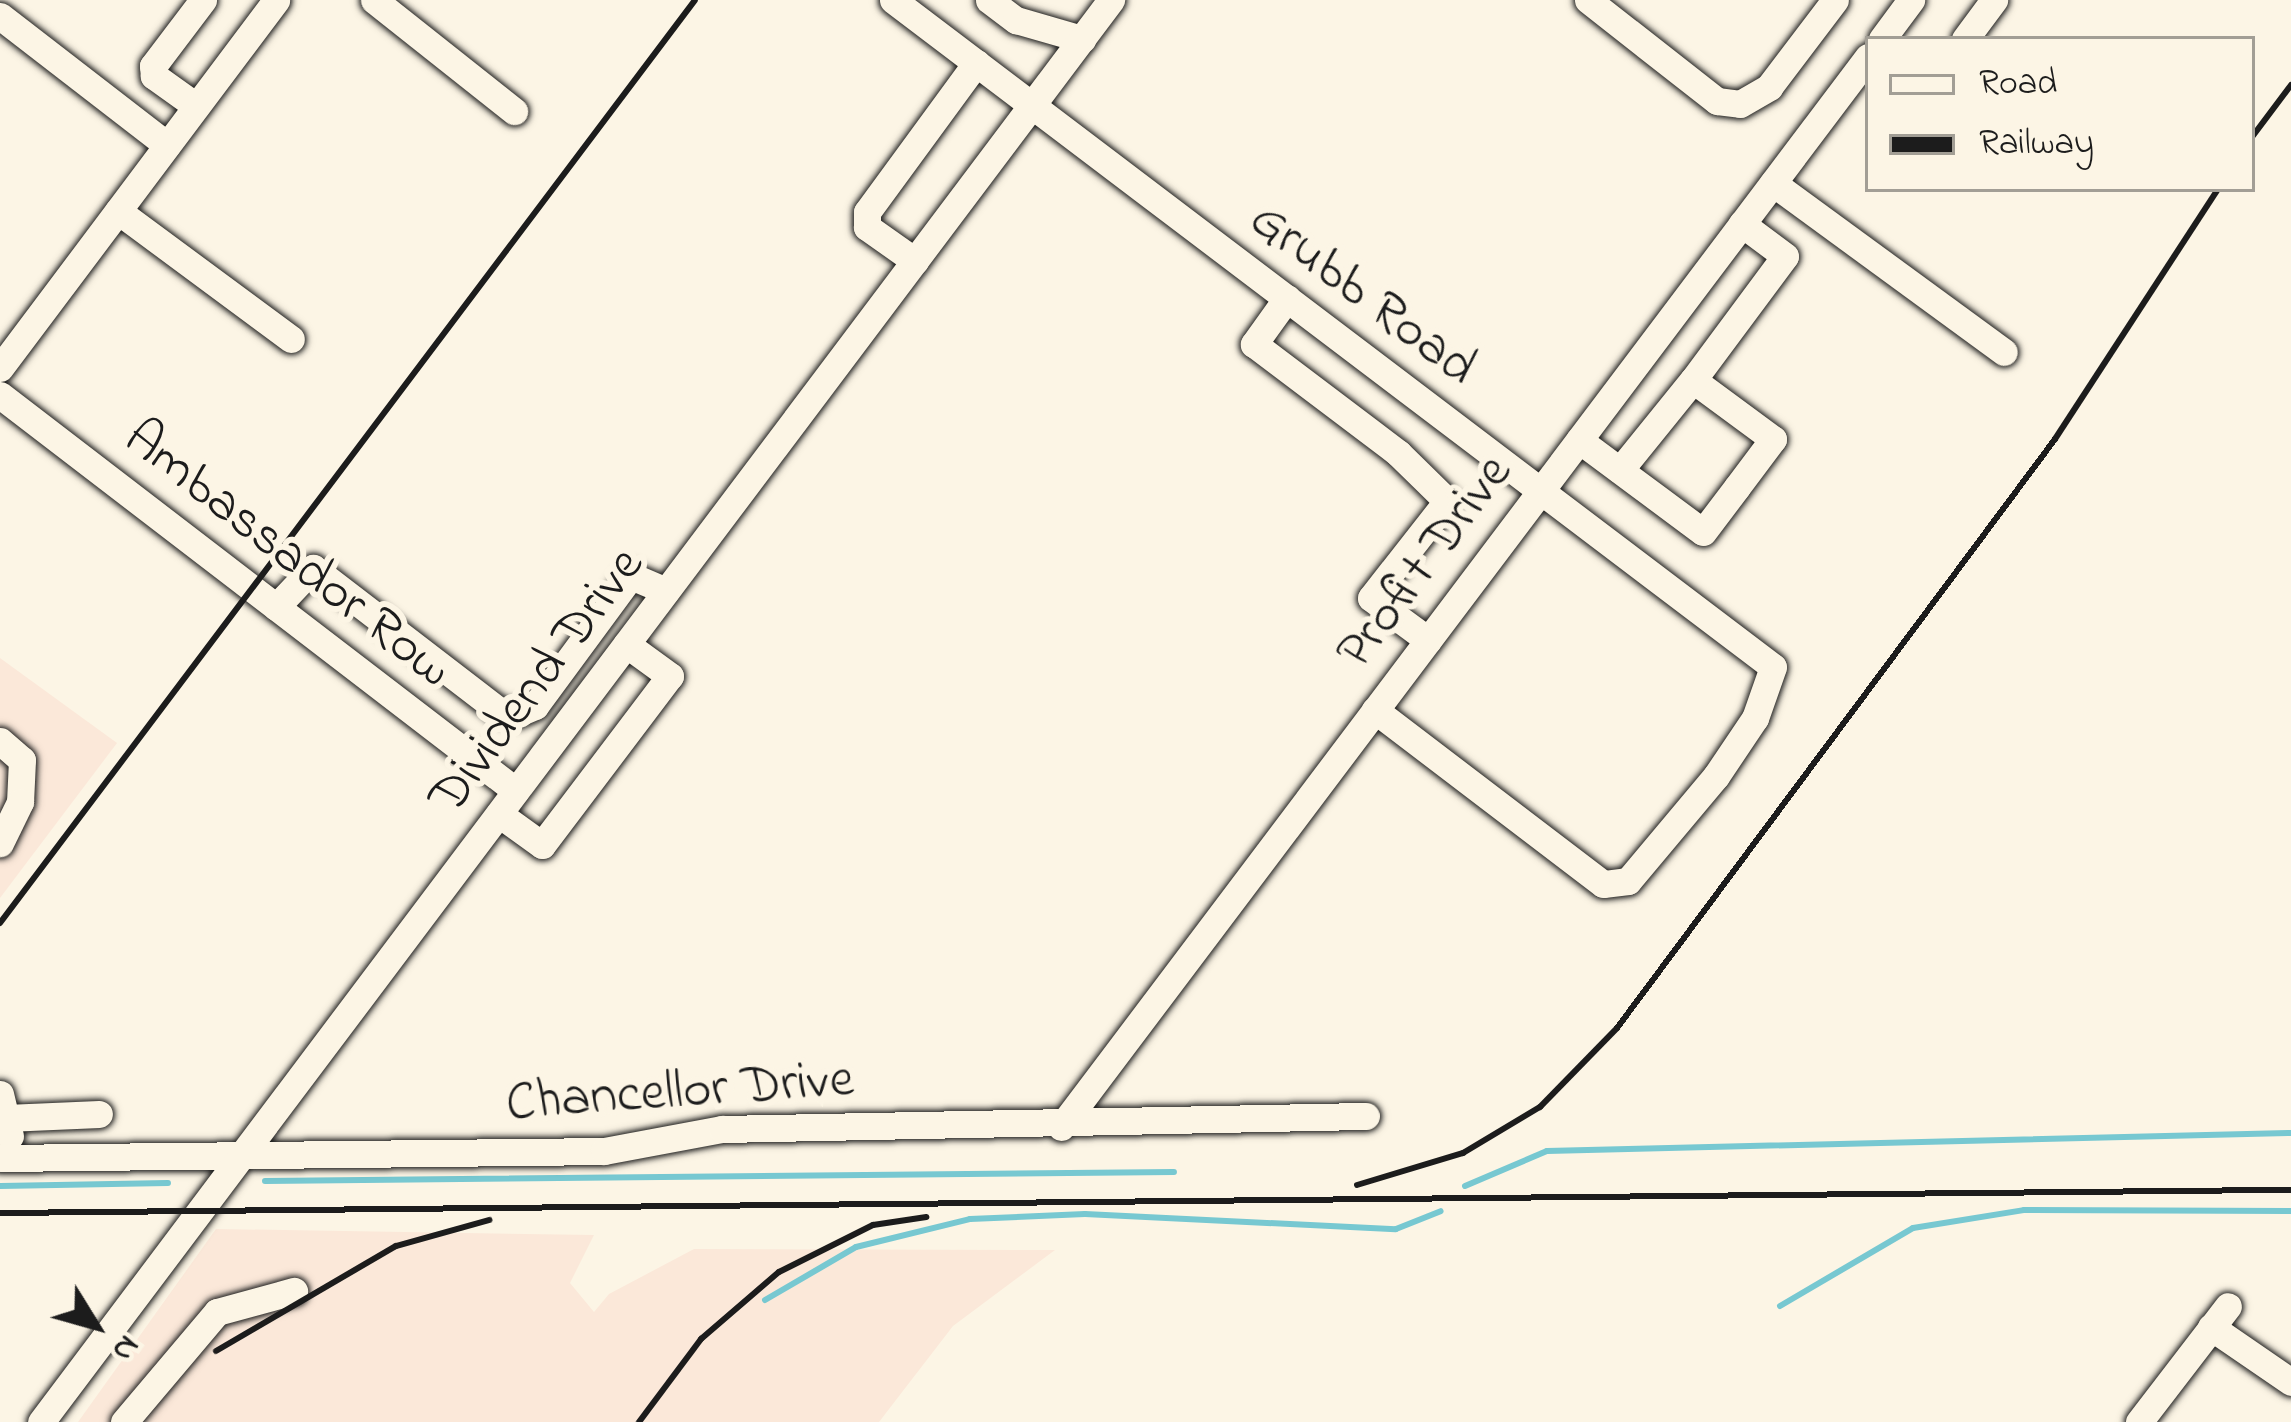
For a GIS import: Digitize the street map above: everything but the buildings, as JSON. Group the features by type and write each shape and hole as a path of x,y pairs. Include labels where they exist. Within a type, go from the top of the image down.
{"street":[{"path":"196,106 154,76 153,66 203,0"},
{"path":"374,0 514,111"},
{"name":"Grubb Road","path":"893,0 1773,667 1755,718 1716,776 1628,881 1603,884 1375,710"},
{"path":"989,0 1016,20 1082,39"},
{"name":"Dividend Drive","path":"41,1422 1111,0"},
{"path":"1588,0 1717,101 1740,104 1768,87 1835,0"},
{"path":"1884,36 1911,0"},
{"path":"1967,36 1994,0"},
{"path":"0,368 196,106 261,5"},
{"path":"0,16 167,145"},
{"name":"Profit Drive","path":"1061,1127 1865,61"},
{"path":"915,261 867,227 867,212 976,63"},
{"path":"1773,183 2004,352"},
{"path":"118,211 291,339"},
{"path":"1620,470 1785,256 1742,224"},
{"path":"1287,298 1254,344 1398,453 1447,501 1371,598 1428,640"},
{"path":"1579,440 1703,532 1773,440 1693,380"},
{"name":"Ambassador Row","path":"0,395 423,720 507,802 542,844 670,676 626,644"},
{"path":"276,607 313,568 498,710 516,714 535,706 631,576 666,591"},
{"path":"423,720 455,678"},
{"path":"535,706 565,727"},
{"path":"0,741 22,760 20,802 0,843"},
{"path":"7,1158 3,1106 99,1114"},
{"name":"Chancellor Drive","path":"7,1158 239,1159 604,1151 722,1129 1061,1127 1366,1116"},
{"path":"124,1422 217,1312 293,1291"},
{"path":"2139,1422 2220,1317 2291,1382"}],"shaded area":[{"path":"0,658 117,743 0,898"},
{"path":"216,1229 594,1235 570,1283 594,1312 609,1294 694,1249 1055,1250 953,1326 879,1422 78,1422"}],"waterway":[{"path":"1465,1186 1547,1151 2291,1133"},
{"path":"265,1181 1174,1172"},
{"path":"0,1186 168,1183"},
{"path":"1780,1306 1913,1228 2024,1210 2291,1211"},
{"path":"765,1300 856,1247 970,1219 1085,1214 1396,1229 1441,1211"}],"railway":[{"path":"0,923 695,0"},
{"path":"2255,133 2291,85"},
{"path":"1357,1185 1463,1153 1540,1107 1617,1028 2055,439 2216,192"},
{"path":"0,1213 2291,1190"},
{"path":"639,1422 701,1339 779,1272 873,1225 926,1217"},
{"path":"216,1351 396,1246 489,1220"}]}
